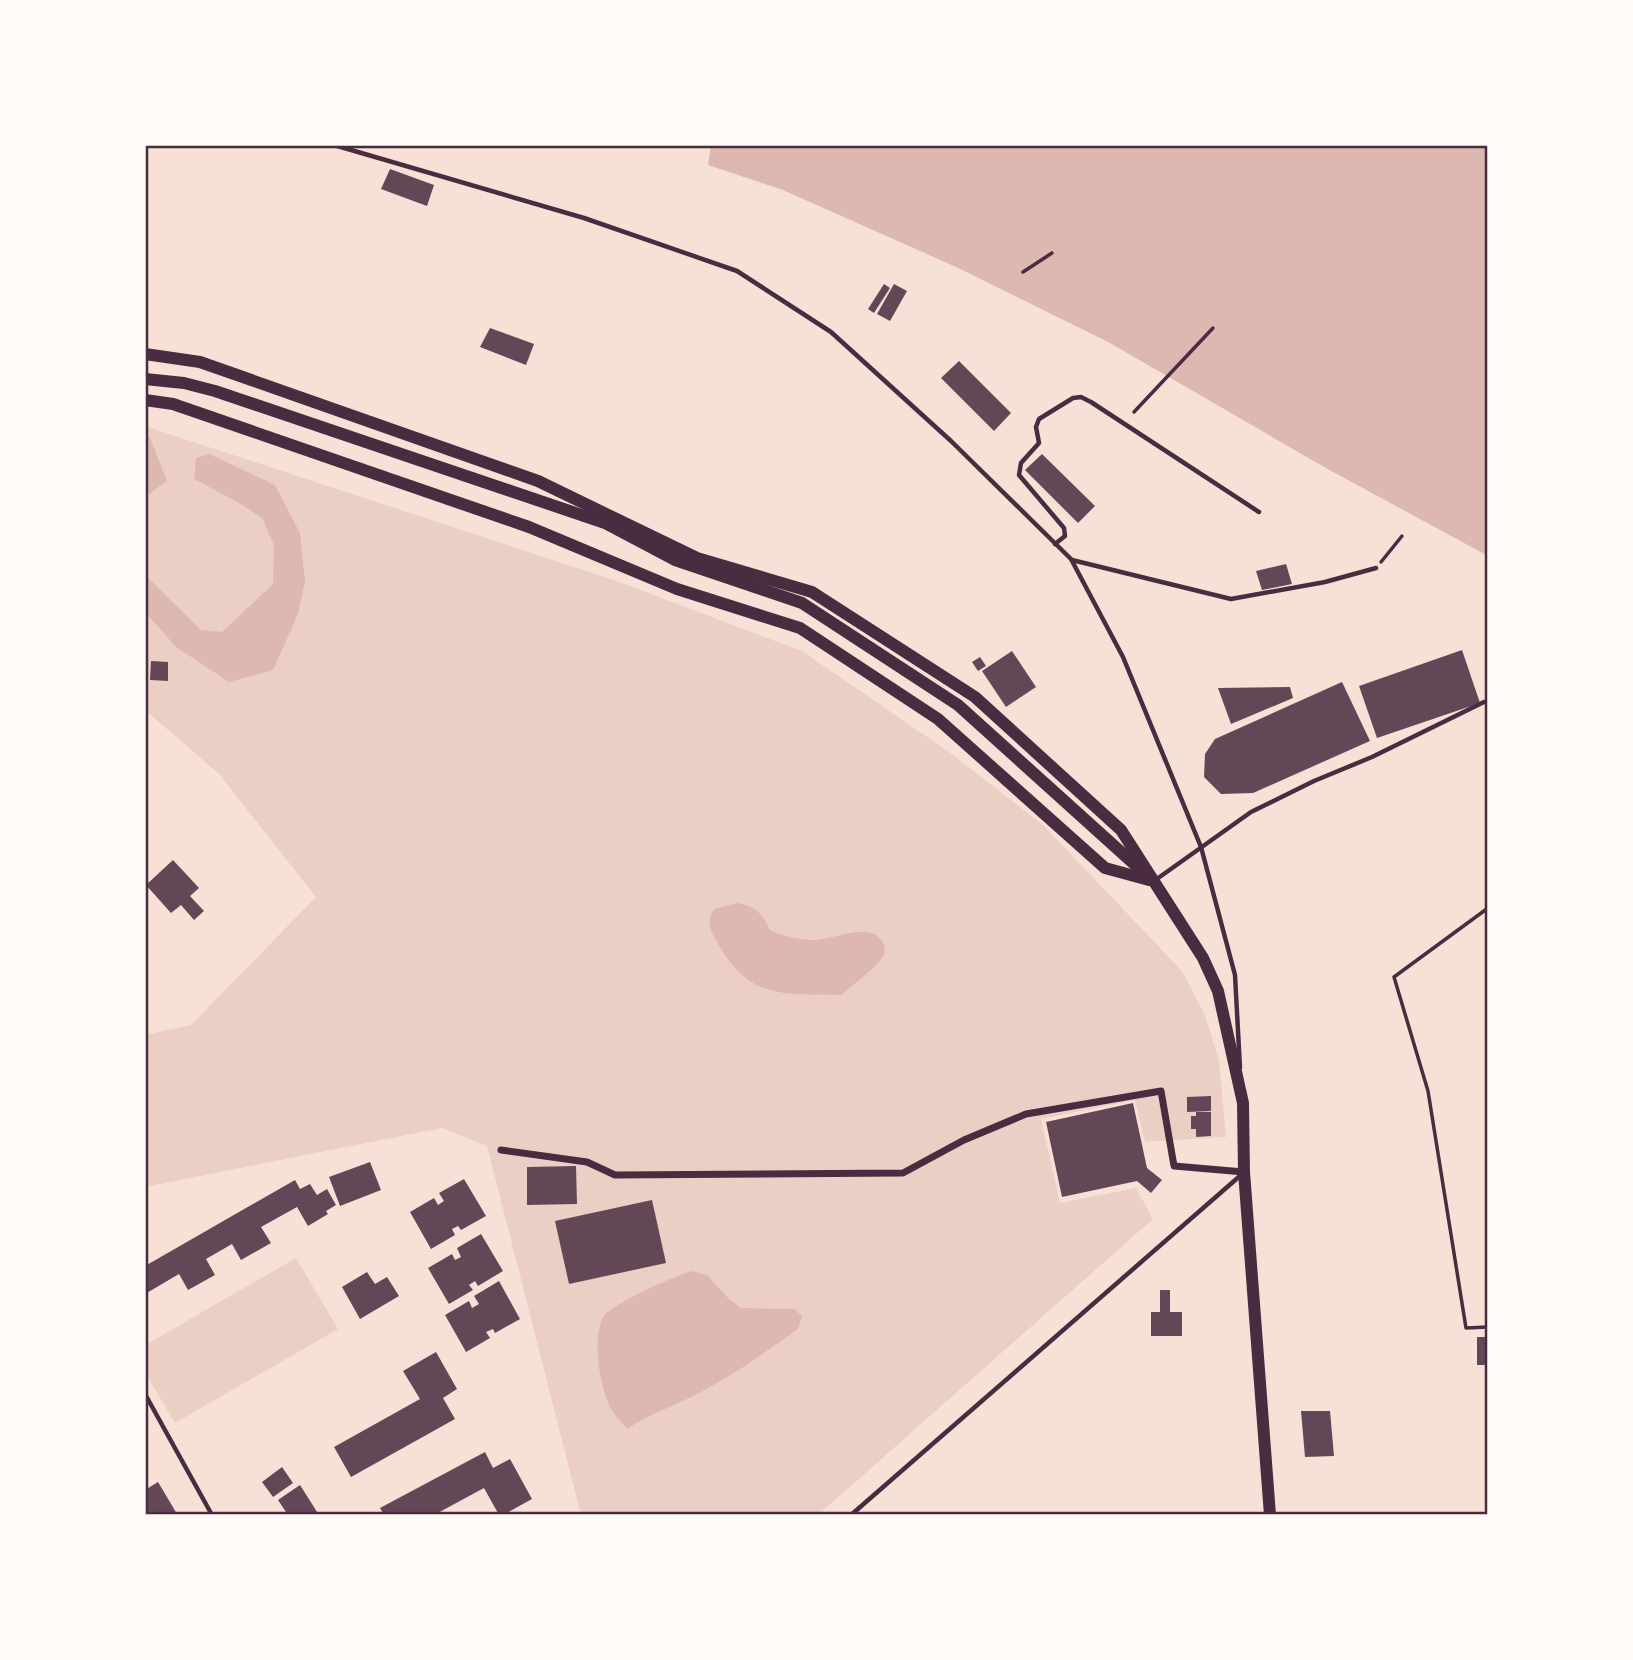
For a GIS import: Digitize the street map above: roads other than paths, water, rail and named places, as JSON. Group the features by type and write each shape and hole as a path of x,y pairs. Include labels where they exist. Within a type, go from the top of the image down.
{"main road":[{"path":"145,354 200,362 538,481 697,558 812,592 975,697 1121,830 1203,958 1218,991 1243,1103 1244,1172 1270,1515"},
{"path":"145,379 184,383 215,391 605,523 675,560 802,603 958,705 1153,881"},
{"path":"145,400 173,404 489,513 677,589 800,628 939,719 1105,868 1153,881"}],"street":[{"path":"501,1150 587,1162 615,1175 903,1173 964,1140 1026,1114 1161,1091 1174,1166 1244,1172"}],"lane":[{"path":"334,145 584,218 737,271 831,332 951,441 1071,559 1123,657 1201,847 1235,975 1243,1103"},
{"path":"1055,544 1065,536 1064,528 1019,475 1021,463 1039,443 1036,427 1040,419 1073,398 1081,397 1091,402 1259,512"},
{"path":"1071,559 1231,599 1325,582 1376,568"},
{"path":"1153,881 1251,812 1484,702"},
{"path":"851,1515 1244,1172"},
{"path":"145,1394 212,1515"}]}
